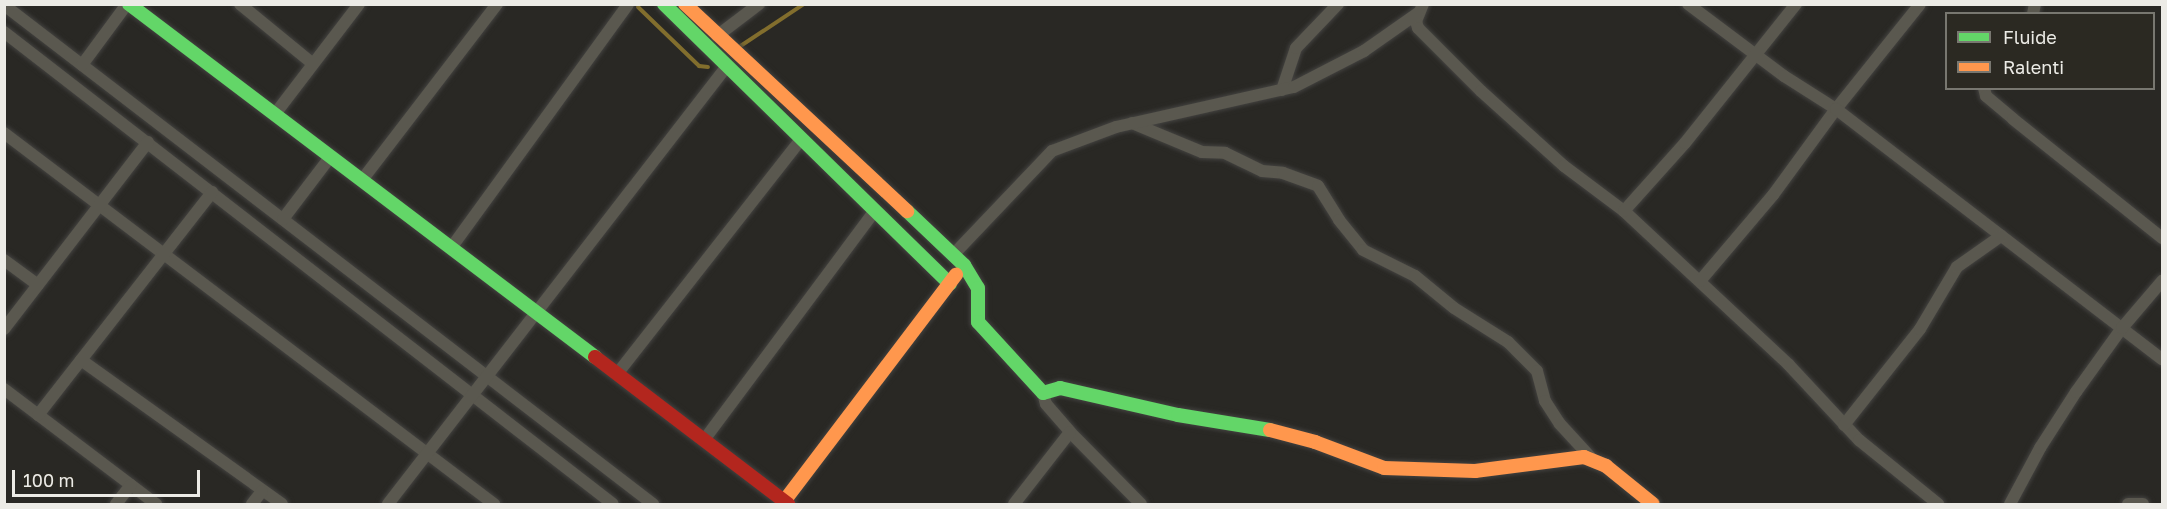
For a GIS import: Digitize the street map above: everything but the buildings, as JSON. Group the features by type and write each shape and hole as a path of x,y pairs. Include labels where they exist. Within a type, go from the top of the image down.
{"street":[{"path":"82,65 128,4 785,503 964,265"},
{"path":"240,4 313,64"},
{"path":"275,114 359,4"},
{"path":"362,180 497,4"},
{"path":"451,248 628,4"},
{"path":"664,4 950,284"},
{"path":"685,4 964,265 978,288 978,322 1043,393 1046,404 1070,432 1141,504"},
{"path":"717,36 759,4"},
{"path":"1282,90 1296,48 1338,4"},
{"path":"1689,4 1757,56 1836,110 2163,359"},
{"path":"1624,211 1757,56 1796,4"},
{"path":"1700,281 1773,195 1836,110 1920,4"},
{"path":"4,5 653,504"},
{"path":"953,255 1052,151 1132,123 1294,87 1364,51 1420,9"},
{"path":"1420,9 1418,28 1481,91 1564,166 1624,211 1789,366 1859,440 1938,504"},
{"path":"4,32 613,504"},
{"path":"388,504 726,66"},
{"path":"1984,90 1986,96 2013,119 2163,238"},
{"path":"1132,123 1202,152 1225,153 1262,171 1282,173 1318,186 1363,250 1415,276 1454,308 1516,349 1538,371 1545,401 1560,424 1593,460"},
{"path":"4,133 494,504"},
{"path":"617,375 801,139"},
{"path":"4,329 148,142"},
{"path":"283,219 331,156"},
{"path":"38,415 212,192"},
{"path":"704,440 875,211"},
{"path":"1844,425 1920,329 1957,267 2001,236"},
{"path":"4,260 38,285"},
{"path":"2016,503 2040,448 2122,328 2163,281"},
{"path":"81,360 282,504"},
{"path":"1043,393 1060,388 1178,415 1264,429 1315,442 1384,468 1475,471 1584,456 1606,466 1653,504"},
{"path":"4,389 156,504"},
{"path":"1014,504 1070,432"},
{"path":"116,504 131,485"},
{"path":"252,504 262,491"},
{"path":"2128,504 2143,504"}],"waterway":[{"path":"739,47 804,4"},
{"path":"638,7 699,66 708,67"}],"traffic: fast":[{"path":"129,4 595,357"},
{"path":"664,4 950,284"},
{"path":"907,211 964,265 978,288 978,322 1043,393 1060,388 1178,415 1270,430"}],"traffic: slow":[{"path":"685,4 907,211"},
{"path":"782,504 956,275"},
{"path":"1270,430 1315,442 1384,468 1475,471 1584,457 1606,466 1653,504"}],"traffic: jam":[{"path":"595,357 788,504"}]}
